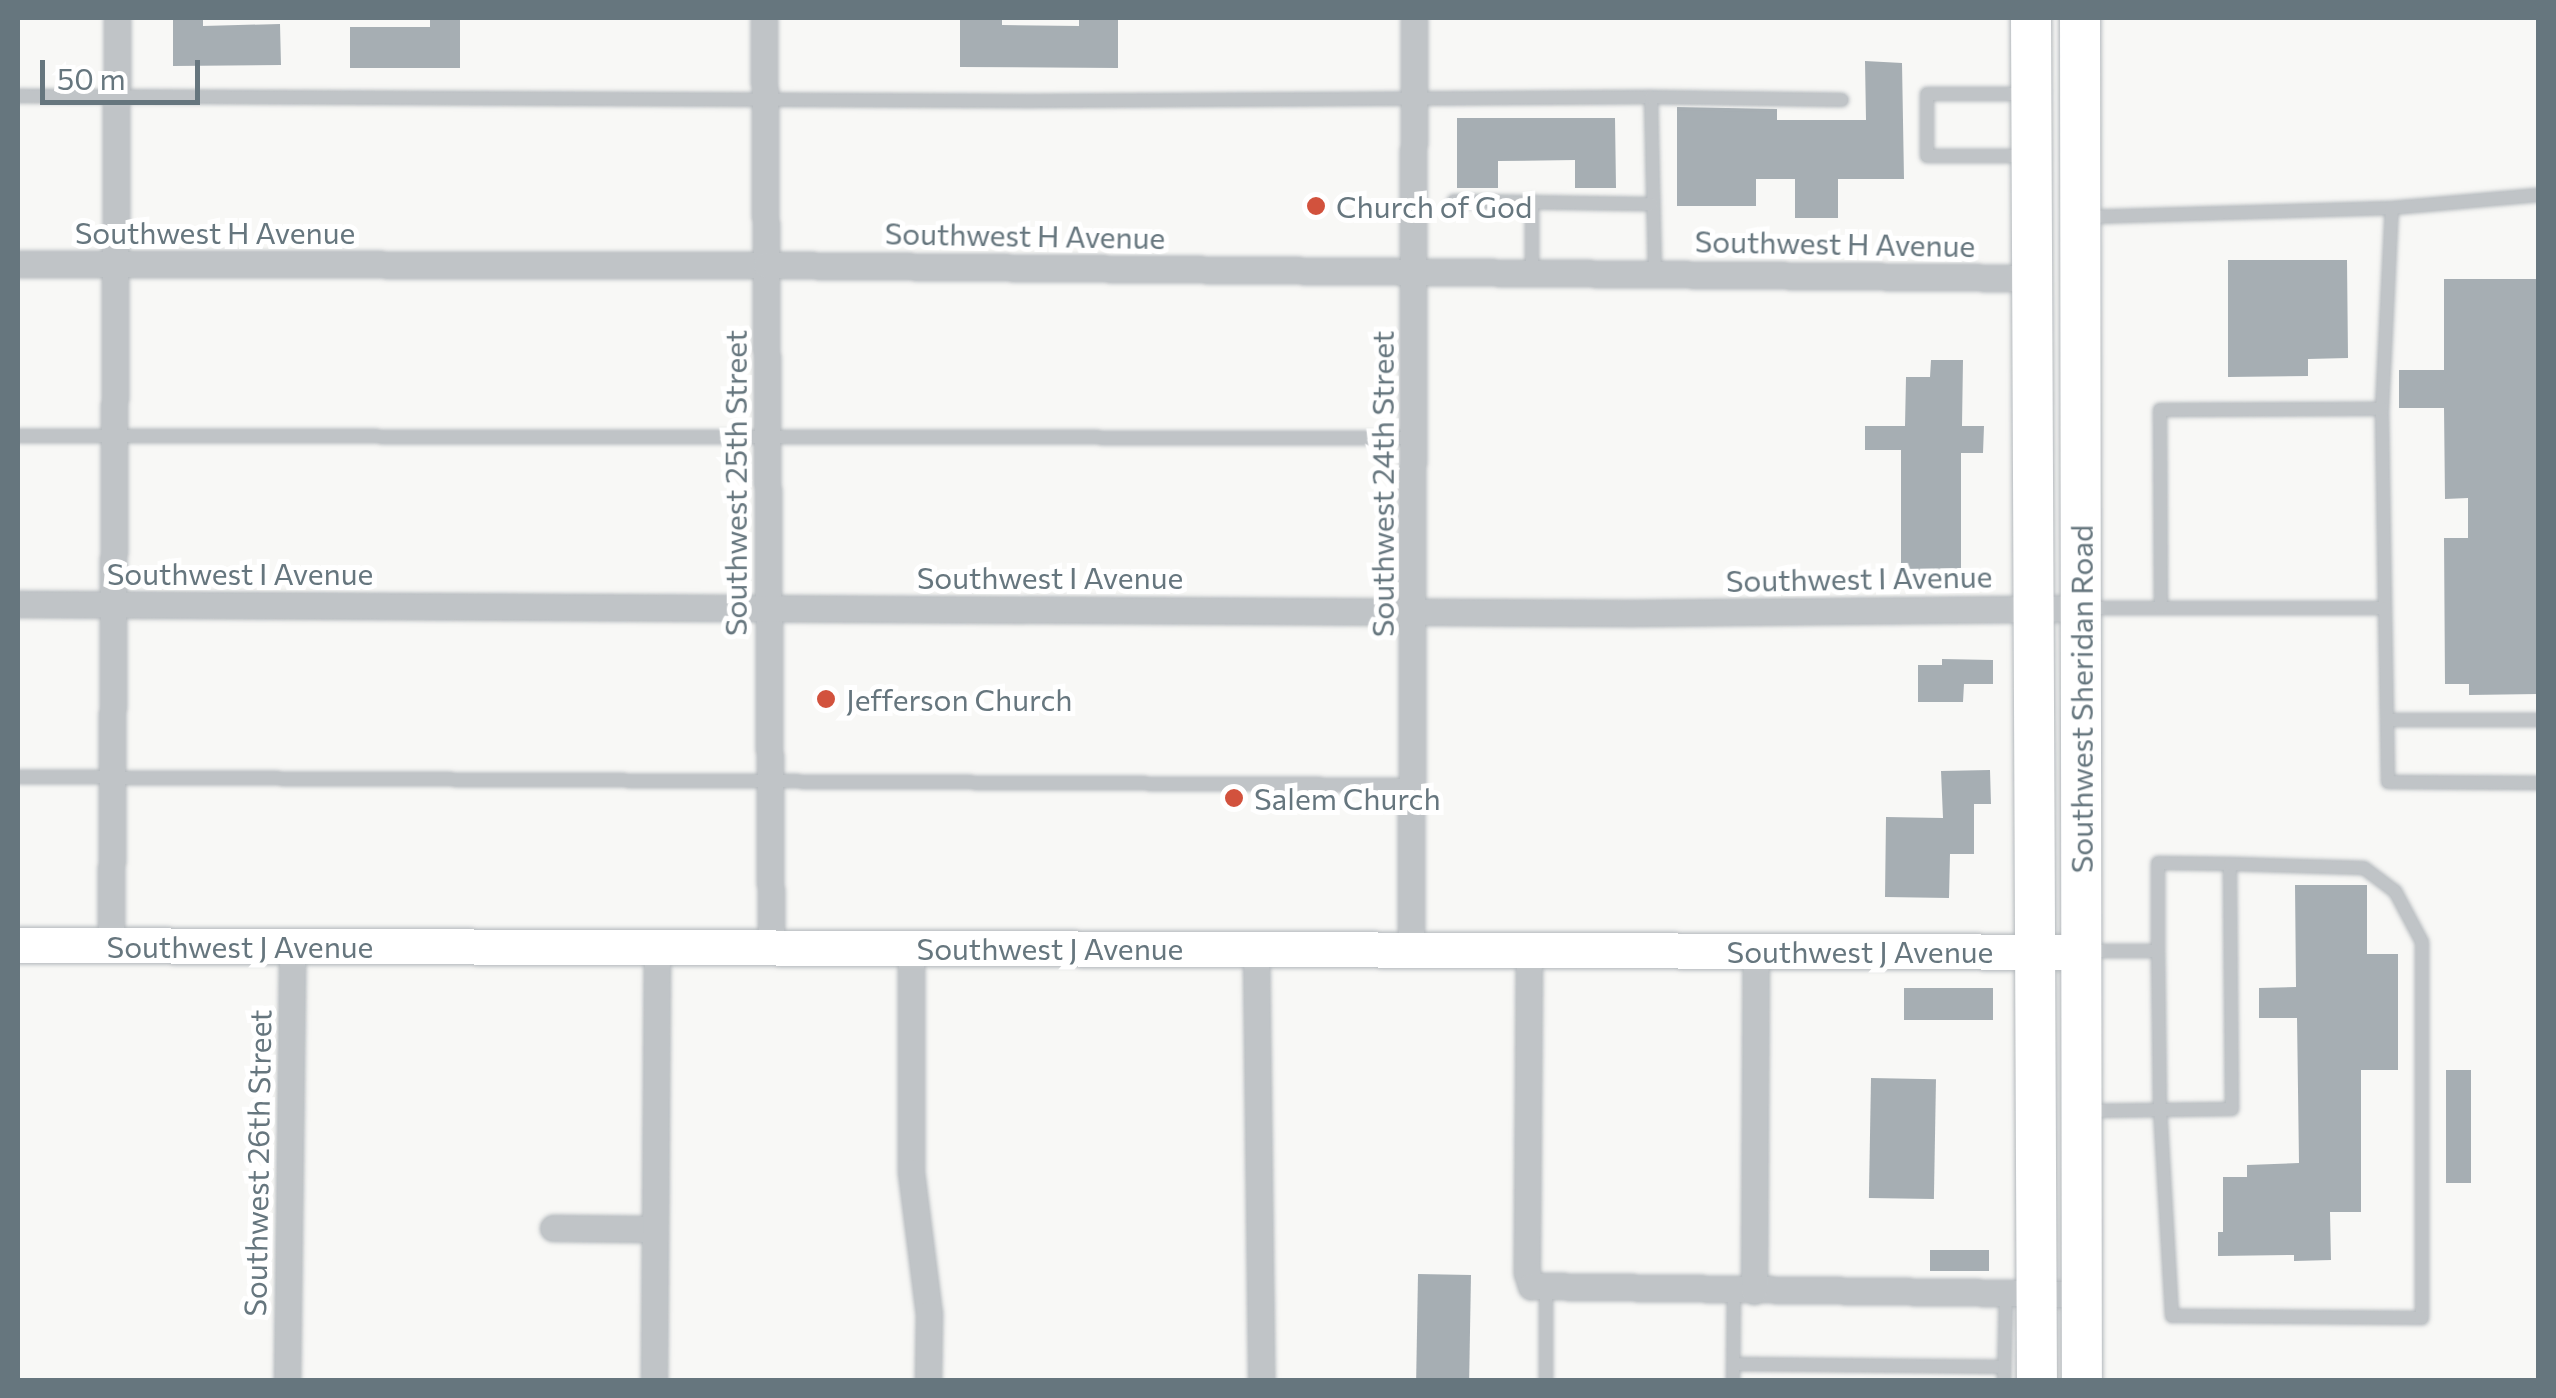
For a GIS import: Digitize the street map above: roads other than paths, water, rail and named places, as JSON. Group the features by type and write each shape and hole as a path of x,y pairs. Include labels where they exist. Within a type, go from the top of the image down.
{"main road":[{"name":"Southwest Sheridan Road","path":"2015,1376 2036,951 2031,18"},
{"name":"Southwest Sheridan Road","path":"2080,18 2082,1380"}],"street":[{"path":"111,946 117,18"},
{"name":"Southwest 25th Street","path":"764,18 771,948"},
{"name":"Southwest 24th Street","path":"1411,950 1414,18"},
{"name":"Southwest H Avenue","path":"18,264 766,265 2032,278"},
{"name":"Southwest I Avenue","path":"18,604 1415,612 2081,608"},
{"name":"Southwest J Avenue","path":"18,945 2082,952"},
{"name":"Southwest 26th Street","path":"287,1380 292,946"},
{"path":"654,1380 656,947"},
{"path":"911,948 911,1172 930,1314 928,1380"},
{"path":"1256,949 1261,1380"},
{"path":"1529,950 1527,1272 1532,1286 2082,1294"},
{"path":"1744,1290 1756,950"},
{"path":"553,1228 655,1228"}],"lane":[{"path":"2031,94 1927,94 1927,156 2032,156"},
{"path":"18,96 764,100 1414,95 1842,100"},
{"path":"1651,97 1655,274"},
{"path":"2080,217 2392,208 2538,196"},
{"path":"1454,201 1652,204"},
{"path":"1532,202 1532,272"},
{"path":"2392,208 2382,409 2388,782 2538,783"},
{"path":"2160,608 2160,410 2382,409"},
{"path":"18,436 1415,438"},
{"path":"2081,608 2385,608"},
{"path":"2387,720 2538,720"},
{"path":"18,777 1411,785"},
{"path":"2158,864 2230,864 2364,868 2395,891 2422,942 2422,1318 2172,1316 2160,1110 2158,864"},
{"path":"2083,1111 2232,1109 2230,864"},
{"path":"2082,952 2158,951"},
{"path":"1546,1289 1546,1380"},
{"path":"1734,1380 1744,1290"},
{"path":"1734,1364 2015,1376"}],"place":[{"name":"Church of God","path":"1316,206"},
{"name":"Jefferson Church","path":"826,699"},
{"name":"Salem Church","path":"1234,798"}]}
